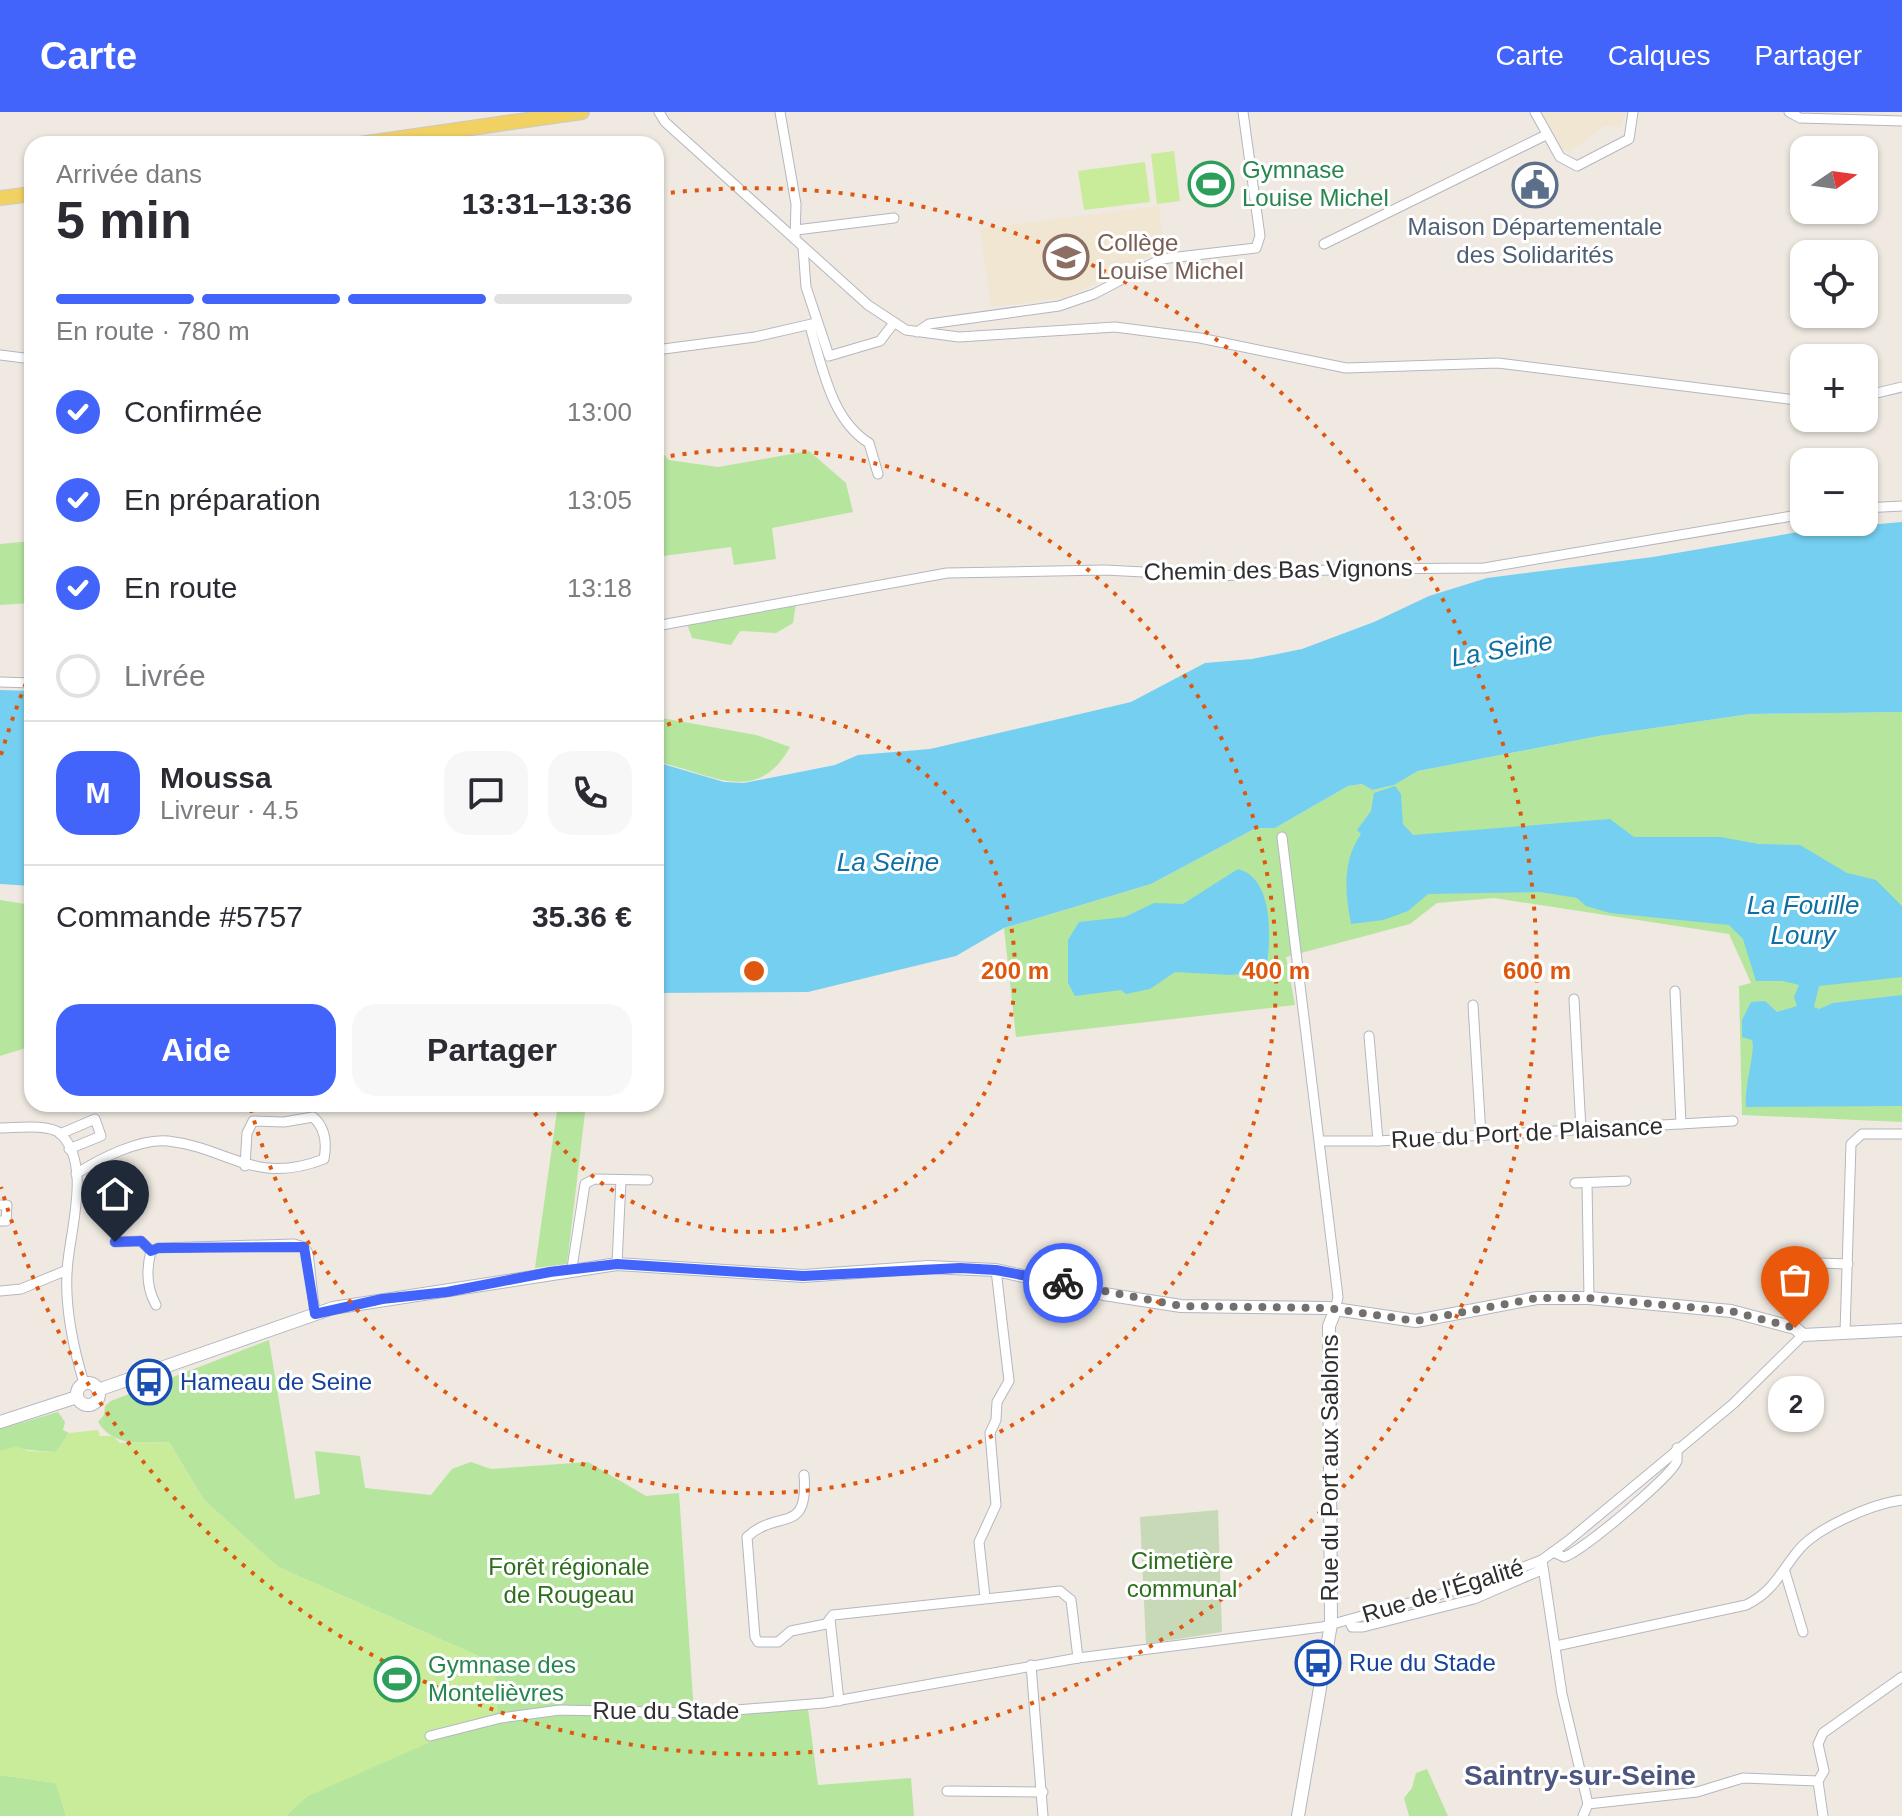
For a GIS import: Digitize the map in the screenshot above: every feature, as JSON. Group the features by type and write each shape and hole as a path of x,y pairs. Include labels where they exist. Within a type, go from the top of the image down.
{"main road":[{"path":"416,136 582,112"},
{"path":"0,198 24,195"}],"street":[{"path":"659,112 665,122 893,324 917,332 959,337 1115,327 1200,338 1346,368 1498,363 1790,399"},
{"path":"780,112 804,272 816,323 829,356 880,341 893,324"},
{"path":"917,332 929,324 1059,306 1094,294 1161,259 1256,248 1260,231 1243,112"},
{"path":"1535,112 1563,161 1577,166 1629,139 1633,113"},
{"path":"1789,112 1796,117 1888,116 1902,121"},
{"path":"1324,244 1546,135"},
{"path":"798,239 894,218"},
{"path":"664,349 755,337 816,323"},
{"path":"816,323 811,330 828,388 855,434 869,443 878,474"},
{"path":"0,355 24,358"},
{"path":"1878,393 1902,387"},
{"path":"1878,507 1902,506"},
{"name":"Chemin des Bas Vignons","path":"664,625 947,573 1105,570 1220,576 1346,569 1484,568 1790,516"},
{"path":"0,682 24,683"},
{"name":"Rue du Port aux Sablons","path":"1282,837 1338,1297 1329,1326 1331,1624 1298,1816"},
{"path":"1675,991 1681,1124"},
{"path":"1574,999 1581,1130"},
{"path":"1473,1005 1481,1135"},
{"path":"1369,1036 1378,1141"},
{"path":"76,1174 135,1147 166,1141 245,1166 281,1168 324,1159 327,1147 320,1122 313,1117 284,1122 253,1121 247,1133 245,1166"},
{"path":"60,1134 95,1119 101,1136 69,1149"},
{"name":"Rue du Port de Plaisance","path":"1321,1141 1378,1141 1733,1121"},
{"path":"0,1128 52,1129 60,1134 69,1149 76,1174 74,1233 67,1270 70,1331 84,1383"},
{"path":"1845,1332 1851,1144 1862,1134 1902,1134"},
{"path":"572,1268 583,1186 594,1179 648,1180"},
{"path":"617,1264 621,1180"},
{"path":"1575,1183 1626,1181"},
{"path":"1587,1183 1589,1298"},
{"path":"0,1205 7,1205 6,1221 0,1221"},
{"path":"115,1242 141,1241 151,1251 149,1293 156,1305"},
{"path":"151,1251 188,1247 304,1247 315,1314"},
{"path":"1790,1262 1848,1264"},
{"path":"98,1390 315,1314 382,1299 463,1290 572,1268 617,1264 803,1276 928,1267 996,1270 1104,1294 1181,1306 1335,1311 1416,1321 1537,1298 1589,1298 1731,1311 1795,1328 1803,1335 1902,1330"},
{"path":"0,1291 21,1289 67,1270"},
{"path":"985,1597 979,1542 996,1505 990,1433 996,1420 997,1402 1009,1381 996,1270"},
{"name":"Rue de l'Égalité","path":"1331,1624 1481,1583 1542,1560 1714,1421 1803,1335"},
{"path":"84,1383 94,1385 98,1390 98,1397 91,1404 81,1403 77,1397 79,1387 84,1383"},
{"path":"0,1422 77,1397"},
{"name":"Rue de l'Égalité","path":"1553,1552 1564,1557 1574,1554 1645,1495 1677,1460 1677,1448"},
{"path":"804,1475 806,1500 799,1513 747,1537 755,1637 758,1642 772,1644 791,1631 826,1624 833,1615 1052,1590 1067,1594 1072,1606 1078,1658"},
{"path":"1556,1646 1746,1605 1771,1589 1807,1541 1870,1508 1902,1500"},
{"path":"1542,1560 1567,1722 1588,1804 1583,1816"},
{"path":"1785,1572 1803,1632"},
{"path":"830,1619 839,1701"},
{"name":"Rue du Stade","path":"430,1736 501,1718 560,1710 698,1713 839,1701 1031,1665 1139,1653 1331,1624"},
{"path":"1031,1665 1043,1816"},
{"path":"1823,1816 1818,1781 1824,1771 1818,1744 1823,1733 1902,1677"},
{"path":"1588,1804 1697,1792 1743,1778 1818,1781"},
{"path":"947,1791 1043,1792"}],"shaded area":[{"path":"1542,112 1626,112 1621,126 1604,126 1569,152 1562,149"},
{"name":"Collège Louise Michel","path":"1159,206 1164,251 1139,260 1068,297 991,307 980,229"}],"green space":[{"path":"1174,151 1180,201 1157,204 1151,154"},
{"path":"1145,162 1150,202 1084,210 1078,171"},
{"path":"809,451 846,483 853,512 772,528 776,559 734,565 731,547 664,556 664,455 669,460 718,467"},
{"path":"24,542 24,604 0,605 0,544"},
{"path":"796,603 793,623 776,633 740,631 731,645 692,638 687,624"},
{"path":"1902,712 1902,1122 1742,1115 1739,986 1751,983 1729,934 1494,898 1437,903 1410,924 1286,957 1295,1005 1016,1037 1004,928 1151,884 1256,828 1275,828 1348,786 1362,784 1374,790 1394,785 1418,771 1599,736 1750,714"},
{"path":"664,718 756,735 790,747 777,766 762,777 746,781 712,778 664,764"},
{"path":"0,900 24,904 24,1048 0,1056"},
{"path":"557,1112 585,1112 567,1264 535,1268"},
{"name":"Forêt régionale de Rougeau","path":"269,1340 295,1499 320,1494 315,1451 360,1456 365,1488 431,1495 452,1469 471,1462 491,1469 588,1462 646,1496 679,1493 694,1713 808,1709 818,1785 911,1778 914,1816 286,1816 306,1797 494,1663 278,1567 204,1500 169,1442 121,1440 98,1422 104,1415 105,1406 111,1401"},
{"path":"58,1412 65,1422 63,1430 69,1433 56,1452 0,1451 0,1429"},
{"path":"98,1430 100,1436 113,1436 120,1443 169,1442 204,1500 278,1567 494,1663 498,1712 306,1797 286,1816 66,1816 56,1783 0,1775 0,1451 17,1446 28,1451 56,1452 69,1433"},
{"name":"Cimetière communal","path":"1218,1510 1222,1632 1146,1644 1140,1517"},
{"path":"1427,1769 1448,1816 1409,1816 1404,1798 1412,1788 1416,1773"},
{"path":"0,1775 56,1783 66,1816 0,1816"}],"water":[{"name":"La Seine","path":"1902,522 1902,712 1750,714 1599,736 1418,771 1394,785 1373,790 1362,784 1348,786 1275,828 1256,828 1151,884 1004,928 956,956 808,992 664,993 664,764 724,782 744,783 835,765 858,755 930,749 1131,702 1205,663 1252,659 1302,649 1374,622 1429,596 1487,578 1653,557 1790,533 1790,536 1878,536 1878,524"},
{"path":"0,690 24,691 24,886 0,884"},
{"name":"La Fouille Loury","path":"1395,786 1401,794 1403,824 1413,835 1610,819 1634,837 1720,837 1759,844 1800,845 1847,873 1876,880 1902,906 1902,977 1819,986 1814,1007 1819,1009 1833,1003 1902,995 1902,1106 1746,1107 1753,1045 1752,1040 1742,1037 1742,1020 1751,1002 1765,1001 1777,1012 1797,1006 1794,997 1799,985 1783,981 1756,981 1743,939 1729,925 1610,913 1586,906 1577,898 1540,892 1428,894 1408,911 1383,920 1351,924 1347,878 1351,855 1361,834 1357,830 1371,811 1374,793"},
{"path":"1238,869 1249,874 1264,895 1269,924 1267,964 1258,971 1231,975 1175,972 1150,989 1126,994 1121,990 1075,996 1068,983 1068,940 1079,922 1125,917 1154,903 1183,904"}],"way so far":[{"path":"1063,1283 1104,1294 1181,1306 1328,1308 1378,1318 1416,1321 1456,1316 1537,1298 1589,1298 1713,1308 1795,1328"}],"place":[{"name":"Gymnase Louise Michel","path":"1211,184"},
{"name":"Maison Départementale des Solidarités","path":"1535,185"},
{"name":"Collège Louise Michel","path":"1066,257"},
{"name":"2","path":"1795,1328"},
{"name":"Hameau de Seine","path":"149,1382"},
{"name":"Rue du Stade","path":"1318,1663"},
{"name":"Gymnase des Montelièvres","path":"397,1679"}],"district":[{"name":"Saintry-sur-Seine","path":"1580,1775"}],"route":[{"path":"115,1242 141,1241 151,1251 158,1248 294,1244 304,1247 308,1253 315,1314 382,1299 463,1290 572,1268 617,1264 803,1276 924,1267 960,1268 996,1270 1063,1283"}]}
